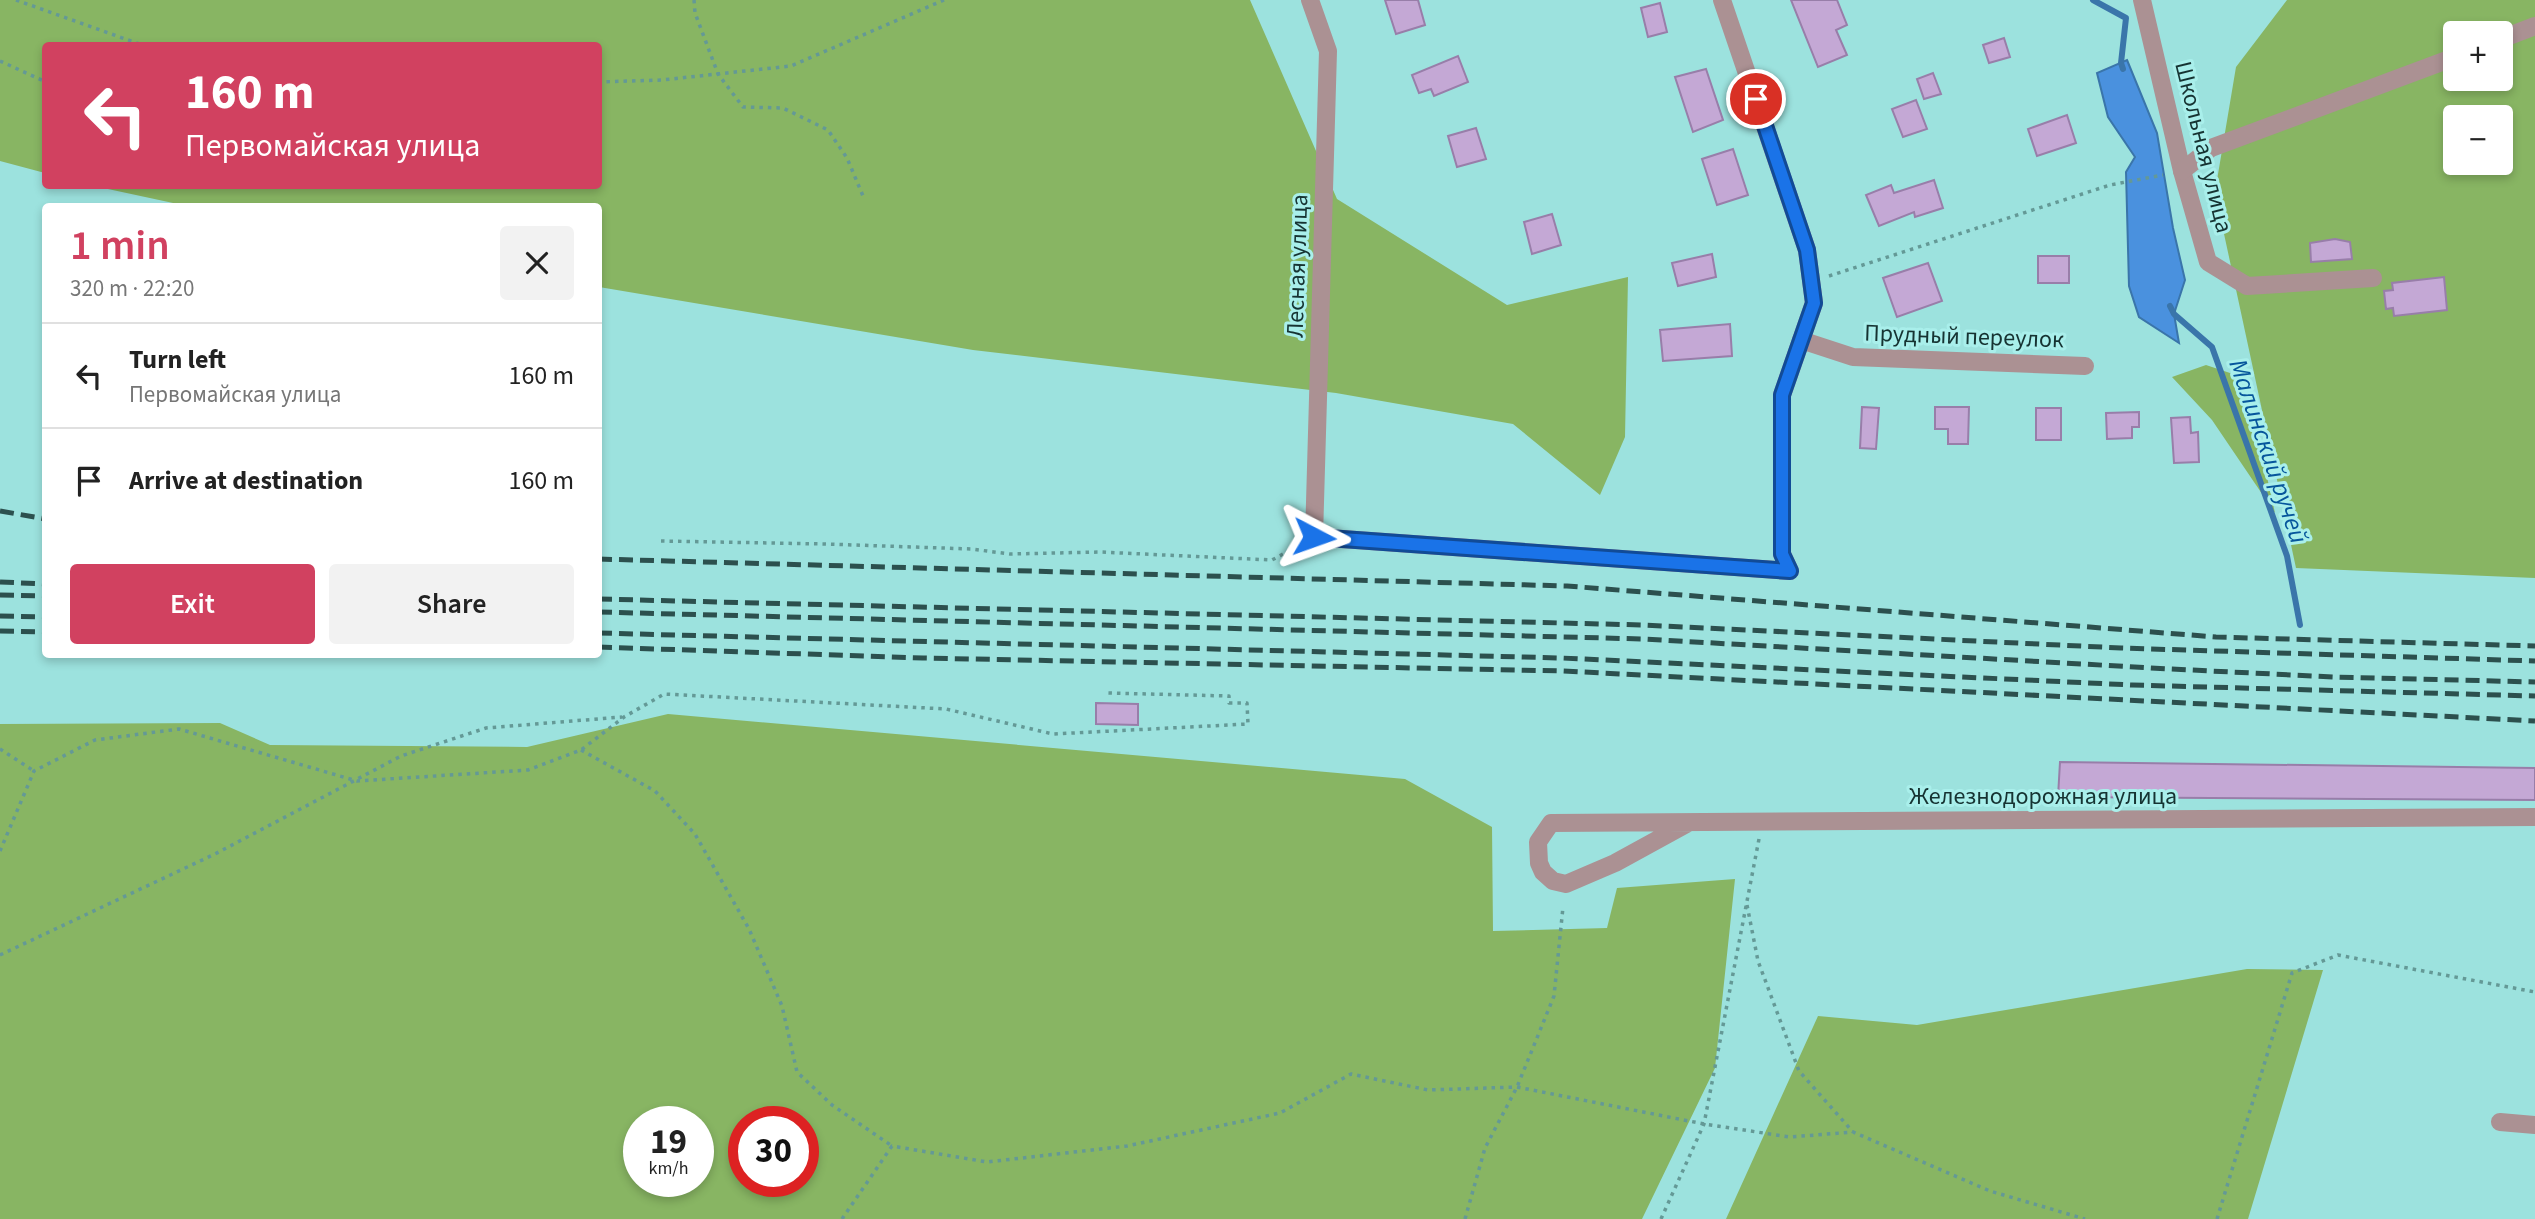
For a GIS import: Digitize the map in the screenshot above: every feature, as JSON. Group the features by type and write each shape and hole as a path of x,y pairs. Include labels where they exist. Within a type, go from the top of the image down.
{"street":[{"name":"Лесная улица","path":"1310,0 1328,51 1314,537"},
{"path":"1314,537 1790,571 1782,554 1782,395 1814,303 1807,250 1722,0"},
{"name":"Школьная улица","path":"2142,0 2182,171 2208,262 2247,286 2373,278"},
{"path":"2513,34 2535,26"},
{"path":"2182,171 2211,148 2443,61"},
{"name":"Прудный переулок","path":"1801,340 1853,357 2085,366"},
{"name":"Железнодорожная улица","path":"1688,823 1615,863 1566,884 1553,881 1543,872 1539,863 1538,842 1551,823 2535,817"},
{"path":"2500,1122 2535,1125"}],"path":[{"path":"16,0 134,42"},
{"path":"694,0 695,13 718,74 743,107 783,108 828,130 847,158 863,196"},
{"path":"602,82 662,80 791,66 944,0"},
{"path":"0,61 42,80"},
{"path":"1811,282 2110,185 2182,171"},
{"path":"661,541 971,549 1010,554 1100,552 1272,560 1314,537"},
{"path":"0,851 34,771 95,740 178,729 357,780 528,770 582,750 624,717 664,694 946,709 1053,734 1248,724 1247,703 1229,703 1229,696 1108,693"},
{"path":"0,955 215,854 401,756 486,728 624,717"},
{"path":"0,749 34,771"},
{"path":"582,750 655,791 695,834 749,929 782,1006 797,1072 832,1105 892,1146 987,1162 1127,1146 1280,1113 1351,1074 1428,1090 1517,1087 1704,1124 1790,1137 1853,1132"},
{"path":"1661,1219 1704,1124 1762,823"},
{"path":"1747,903 1758,961 1799,1071 1853,1132 1990,1191 2085,1219"},
{"path":"1465,1219 1485,1148 1517,1087 1554,996 1563,907"},
{"path":"2217,1219 2292,973 2338,955 2535,992"},
{"path":"842,1219 892,1146"}],"green space":[{"path":"0,0 1250,0 1337,199 1507,305 1628,277 1625,437 1600,495 1513,424 1336,393 973,350 602,288 602,203 173,203 108,189 602,189 602,42 42,42 42,172 0,161"},
{"path":"2287,0 2535,0 2535,578 2296,568 2215,192 2236,67"},
{"path":"2206,365 2233,374 2259,441 2275,513 2212,420 2172,377"},
{"path":"668,714 1405,779 1492,827 1493,931 1607,928 1617,888 1735,879 1715,1068 1642,1219 0,1219 0,724 220,723 270,745 527,747"},
{"path":"2247,969 2323,970 2248,1219 1726,1219 1818,1016 1917,1025"}],"water":[{"path":"2127,60 2157,133 2185,280 2174,314 2179,343 2139,317 2129,286 2126,172 2135,157 2108,117 2097,73"}],"building":[{"path":"1385,0 1418,0 1425,25 1396,34"},
{"path":"1791,0 1837,0 1847,25 1836,30 1847,55 1818,67"},
{"path":"1660,3 1667,32 1648,37 1641,8"},
{"path":"2004,38 2010,57 1989,63 1983,45"},
{"path":"1458,56 1468,82 1434,96 1431,89 1419,93 1412,75"},
{"path":"1706,69 1723,120 1693,132 1675,77"},
{"path":"1933,73 1941,94 1924,99 1917,79"},
{"path":"1916,100 1927,129 1903,137 1892,109"},
{"path":"2067,115 2076,143 2037,156 2028,129"},
{"path":"1476,128 1486,159 1457,167 1448,136"},
{"path":"1733,149 1748,195 1717,205 1702,159"},
{"path":"1934,180 1943,208 1915,217 1914,212 1879,226 1866,195 1891,185 1894,193"},
{"path":"1552,214 1561,245 1532,254 1524,222"},
{"path":"2335,239 2350,242 2352,259 2311,262 2310,243"},
{"path":"1712,254 1716,277 1678,286 1672,263"},
{"path":"2038,256 2069,256 2069,283 2038,283"},
{"path":"1928,263 1942,301 1897,317 1883,278"},
{"path":"2444,277 2447,310 2394,316 2393,308 2386,309 2384,291 2393,290 2392,283"},
{"path":"1730,324 1732,356 1663,361 1660,330"},
{"path":"1862,407 1879,408 1876,449 1860,448"},
{"path":"1935,407 1969,407 1968,444 1948,444 1948,429 1935,429"},
{"path":"2036,408 2061,408 2061,440 2036,440"},
{"path":"2139,412 2139,427 2132,427 2132,438 2107,439 2106,413"},
{"path":"2190,417 2191,433 2198,432 2199,462 2174,463 2171,418"},
{"path":"1096,703 1138,704 1138,725 1096,724"},
{"path":"2060,762 2535,768 2535,800 2058,797"}],"waterway":[{"name":"Малинский ручей","path":"2093,0 2126,18 2121,63 2123,69"},
{"name":"Малинский ручей","path":"2170,306 2174,314 2212,347 2287,556 2300,625"}],"railway":[{"path":"0,511 42,518"},
{"path":"602,559 1567,586 2216,637 2535,646"},
{"path":"0,582 42,584"},
{"path":"0,595 42,596"},
{"path":"602,599 1642,625 2121,648 2535,661"},
{"path":"602,612 1643,639 2334,677 2535,682"},
{"path":"0,616 42,617"},
{"path":"0,631 42,632"},
{"path":"602,633 1561,658 2132,685 2535,696"},
{"path":"602,647 923,658 1563,671 2535,721"}],"route":[{"path":"1314,537 1790,571 1782,554 1782,395 1814,303 1807,250 1756,99"}]}
